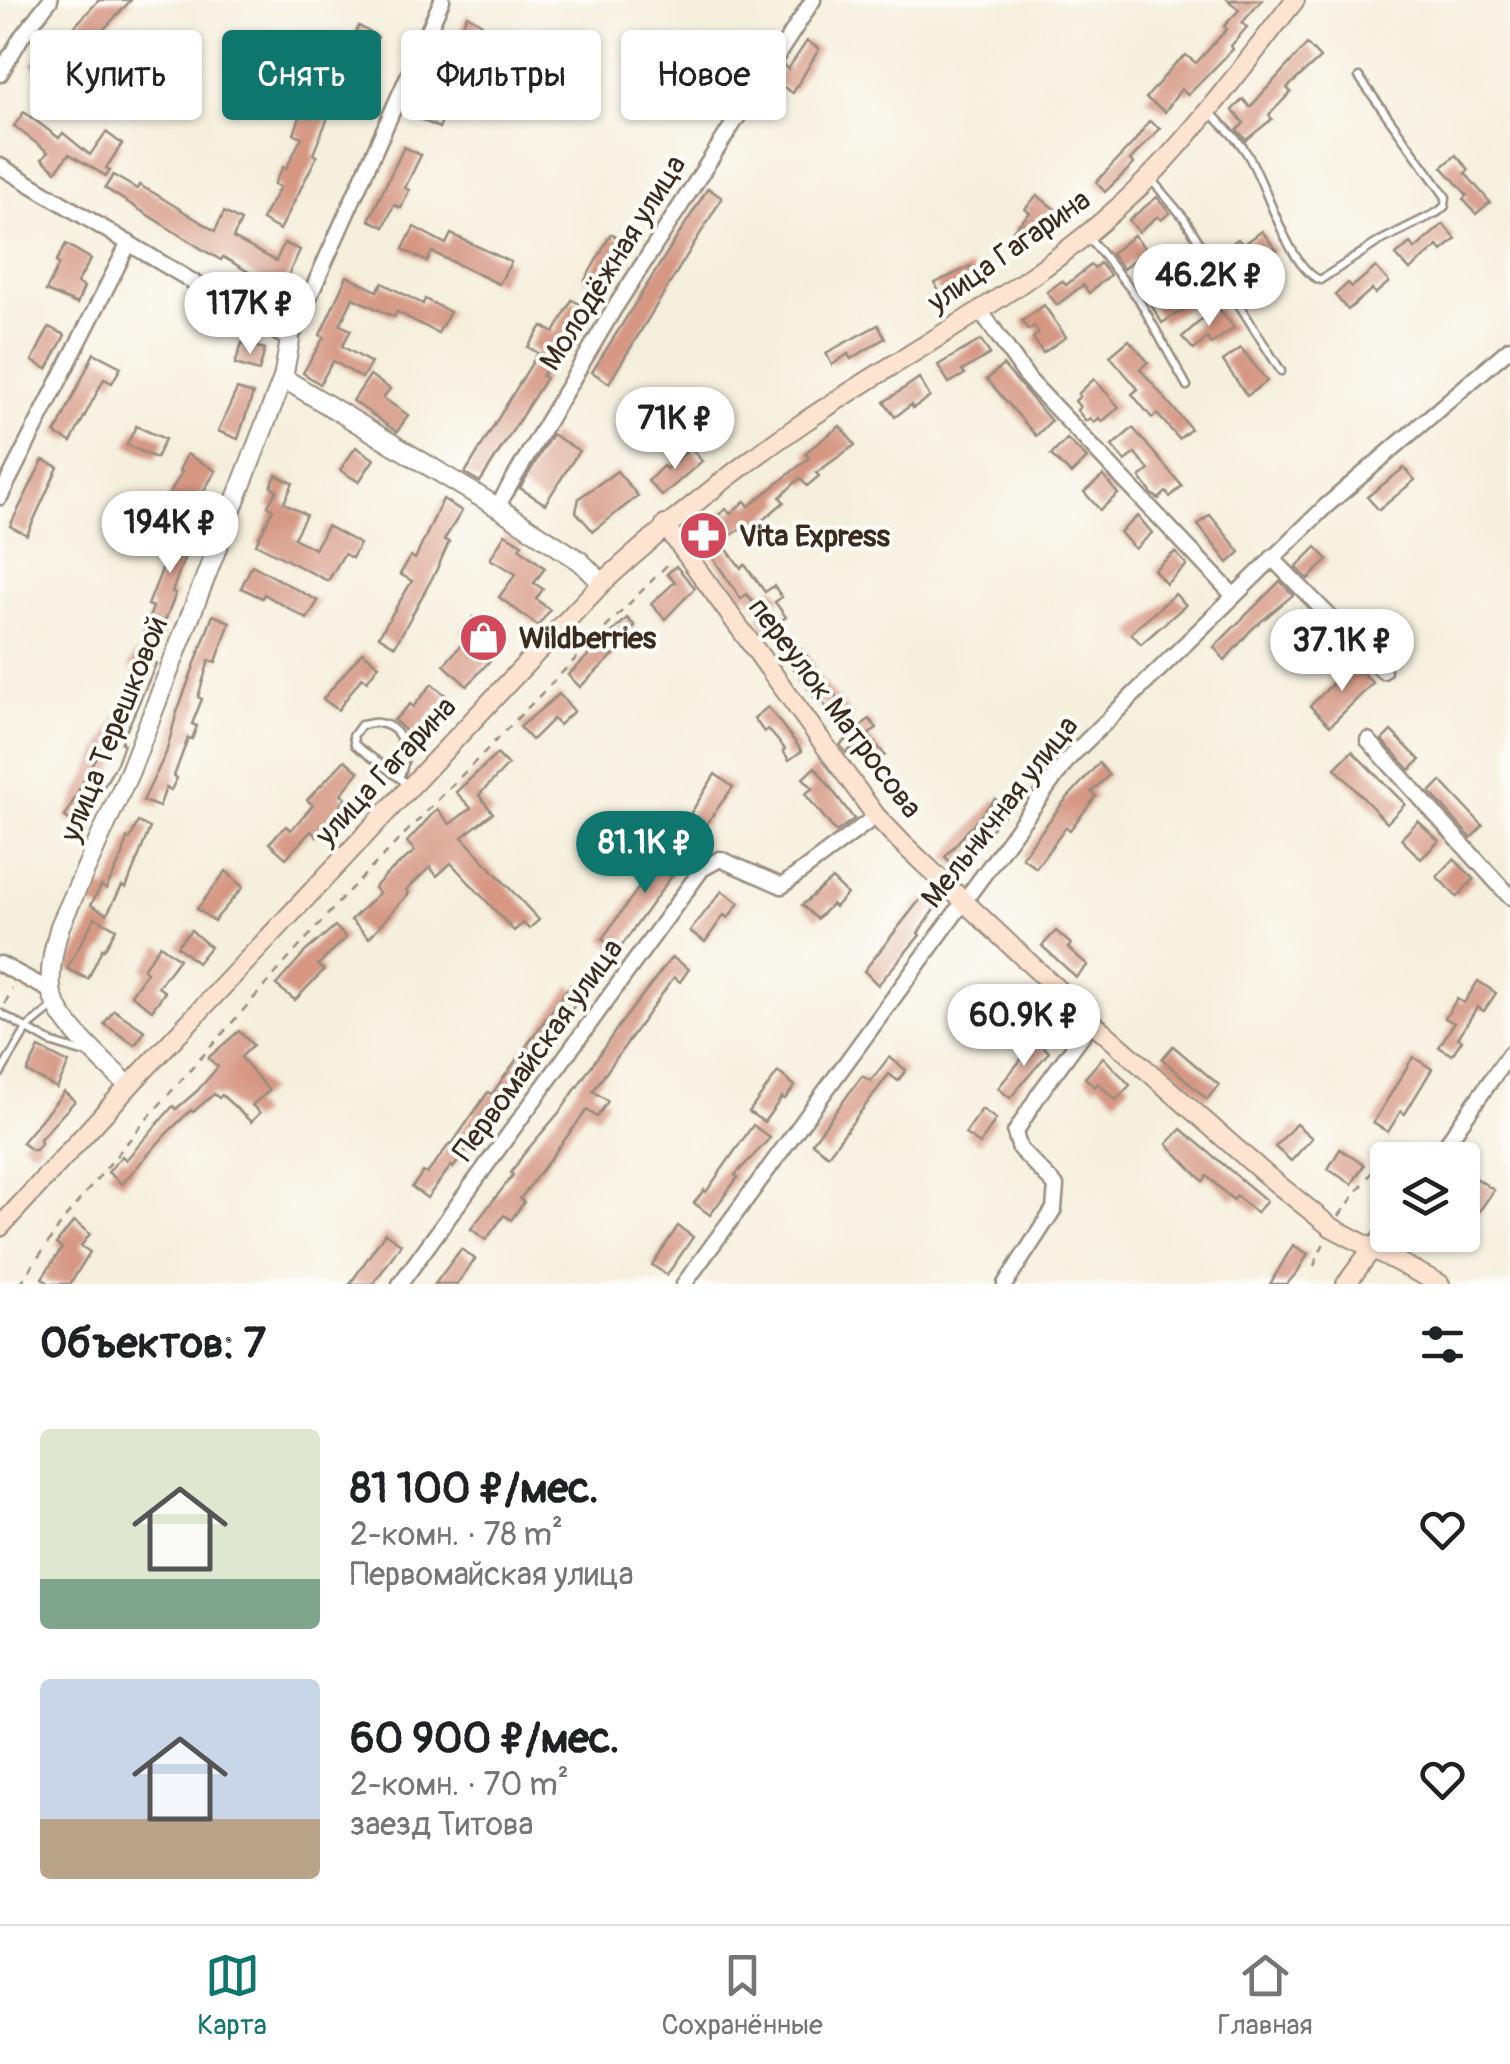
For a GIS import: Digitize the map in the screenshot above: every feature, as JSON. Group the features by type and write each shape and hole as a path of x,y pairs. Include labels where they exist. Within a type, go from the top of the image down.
{"main road":[{"name":"улица Гагарина","path":"0,1228 404,781 602,583 665,525 802,423 980,310 1125,202 1208,110 1295,0"},
{"name":"переулок Матросова","path":"665,525 876,816 1092,1022 1265,1174 1332,1226 1370,1248"},
{"path":"1346,1284 1370,1252"},
{"name":"переулок Матросова","path":"1378,1252 1440,1284"}],"street":[{"path":"0,74 22,36 50,0"},
{"path":"442,0 290,340 283,378 497,507 580,561 602,583"},
{"name":"Молодёжная улица","path":"497,507 614,309 813,0"},
{"path":"0,166 290,340"},
{"path":"0,496 128,244"},
{"path":"980,310 1029,380 1234,596"},
{"name":"Мельничная улица","path":"684,1284 1069,758 1326,506 1510,348"},
{"name":"улица Терешковой","path":"54,997 53,951 60,926 130,771 283,378"},
{"path":"1272,558 1383,671"},
{"path":"1368,740 1510,897"},
{"name":"Первомайская улица","path":"400,1284 702,870 720,859 782,886 876,816"},
{"path":"0,964 54,997 87,1045 129,1086"},
{"path":"1006,1284 1054,1209 1056,1186 1020,1149 1015,1133 1038,1094 1092,1022"},
{"path":"1448,1142 1510,1053"}],"lane":[{"path":"1208,110 1247,153 1268,204 1306,271 1320,280 1445,206 1446,197 1359,76"},
{"path":"1148,176 1184,218 1281,371"},
{"path":"1086,234 1138,298 1187,386"},
{"path":"379,722 394,730 406,748 404,781 354,745 353,736 361,726 379,722"},
{"path":"0,1074 28,1027 54,997"},
{"path":"0,1013 50,1042 82,1052 87,1045"}],"path":[{"path":"20,1284 65,1218 280,967 401,834 669,563 669,551"},
{"path":"0,1013 19,974"}],"building":[{"path":"99,0 131,0 103,30 74,27"},
{"path":"1228,0 1262,0 1242,23 1247,27 1231,46 1233,49 1188,95 1181,89 1165,112 1146,98 1175,64 1186,55 1196,63 1227,29 1224,26 1239,10"},
{"path":"467,15 482,24 479,30 460,30"},
{"path":"807,41 819,49 793,93 786,89 788,69"},
{"path":"1307,44 1320,58 1287,88 1291,92 1269,115 1272,119 1246,140 1237,130 1244,123 1232,110 1243,99 1250,107"},
{"path":"24,112 59,138 63,133 90,155 106,132 122,144 106,168 110,171 106,176 69,154 56,171 42,159 48,152 14,126"},
{"path":"299,120 327,120 313,154 317,156 280,230 262,220 280,187 274,184 302,137 294,134"},
{"path":"422,120 442,120 439,128"},
{"path":"1149,121 1160,128 1130,160 1134,164 1105,192 1096,182"},
{"path":"404,147 421,155 405,188 409,190 401,208 394,205 384,227 369,220"},
{"path":"1456,155 1469,170 1465,173 1490,202 1476,214 1463,199 1467,195 1442,167"},
{"path":"113,175 137,189 139,185 154,193 215,231 224,212 241,221 233,238 276,261 284,243 300,250 281,291 223,257 221,260 205,251 105,188"},
{"path":"708,188 722,198 609,383 592,372"},
{"path":"1037,195 1057,211 1023,240 1013,230 1030,213 1025,209"},
{"path":"1157,197 1170,213 1161,220 1158,216 1139,232 1129,220"},
{"path":"1443,224 1456,239 1442,251 1438,246 1410,270 1396,255 1410,243 1415,249"},
{"path":"414,227 446,244 451,234 511,262 499,284 432,252 427,262 403,249"},
{"path":"1262,231 1277,251 1262,261 1257,255 1238,269 1223,250 1238,239 1243,245"},
{"path":"611,234 628,244 600,288 585,280"},
{"path":"1134,235 1146,250 1123,269 1111,254"},
{"path":"66,244 91,259 77,283 84,287 77,304 46,291"},
{"path":"1182,254 1210,294 1162,323 1146,296 1172,280 1163,267"},
{"path":"1100,263 1110,275 1089,293 1083,285 1057,305 1047,292 1062,281 1066,285 1091,265 1094,268"},
{"path":"971,266 978,284 944,302 935,283"},
{"path":"1376,267 1389,282 1375,294 1372,289 1348,310 1335,295"},
{"path":"347,276 377,291 382,283 423,304 425,299 450,312 438,333 397,312 394,317 353,298 340,325 351,330 342,346 371,363 362,378 333,361 320,384 303,373 324,337 320,335"},
{"path":"572,300 588,308 542,376 546,378 480,482 465,473 538,353 528,347 542,326 554,333"},
{"path":"1044,305 1066,337 1043,353 1033,338 1039,333 1034,326 1028,330 1022,321"},
{"path":"1217,306 1234,328 1211,344 1207,338 1194,350 1182,337"},
{"path":"878,325 885,338 851,359 848,354 832,365 826,353"},
{"path":"49,327 65,335 47,369 32,361"},
{"path":"981,340 990,354 949,383 938,365"},
{"path":"1129,340 1148,362 1140,369 1191,429 1179,439 1157,414 1152,418 1132,394 1138,389 1110,356"},
{"path":"242,343 265,349 259,371 235,364"},
{"path":"1241,348 1267,381 1247,396 1223,361"},
{"path":"94,353 121,367 112,383 104,379 71,442 55,434"},
{"path":"1003,365 1051,421 1036,436 987,379"},
{"path":"370,375 390,389 383,398 408,415 397,432 353,401"},
{"path":"919,378 930,397 895,417 884,402"},
{"path":"1094,379 1119,407 1102,422 1099,418 1094,423 1090,418 1086,421 1075,401"},
{"path":"237,389 253,394 238,439 218,431"},
{"path":"136,426 165,439 156,458 127,445"},
{"path":"840,426 855,445 816,473 819,476 807,486 800,478 780,497 784,502 752,529 747,523 722,543 765,592 774,586 782,597 775,602 786,617 768,631 747,594 741,599 696,533 726,509 730,514 745,501 749,506 809,458 805,453"},
{"path":"1133,428 1182,486 1170,497 1166,492 1159,499 1152,494 1140,477 1149,470 1135,453 1125,461 1112,446"},
{"path":"552,434 579,451 545,504 520,488"},
{"path":"1067,439 1087,458 1071,474 1051,455"},
{"path":"356,447 374,459 359,482 340,470"},
{"path":"691,448 702,461 662,496 648,481"},
{"path":"187,454 216,471 191,511 167,498"},
{"path":"43,460 58,467 27,535 10,526"},
{"path":"1404,468 1415,480 1379,510 1367,497"},
{"path":"617,471 638,496 593,531 576,512 579,498"},
{"path":"276,475 293,483 284,503 306,515 294,538 315,549 327,526 360,544 352,558 344,554 328,581 256,544 273,509 268,506 277,490 271,487"},
{"path":"1103,476 1118,494 1100,510 1084,492"},
{"path":"443,499 462,511 444,540 449,542 436,571 395,646 379,636 412,581 400,574 411,556 415,559"},
{"path":"183,510 199,517 172,592 176,593 161,643 142,637 153,607 148,605 168,554 162,551"},
{"path":"1210,515 1240,552 1228,563 1198,525"},
{"path":"1138,516 1152,533 1135,549 1120,532"},
{"path":"505,534 522,544 519,548 545,568 534,583 543,589 536,599 550,610 538,626 499,597 516,574 490,559"},
{"path":"1316,547 1328,560 1308,579 1296,567"},
{"path":"1175,552 1187,565 1166,584 1154,570"},
{"path":"252,565 318,601 307,619 264,594 262,598 241,588"},
{"path":"676,566 695,588 665,619 651,604 675,582 667,574"},
{"path":"1280,581 1293,595 1252,629 1225,660 1214,647"},
{"path":"1175,594 1186,605 1141,644 1131,633"},
{"path":"213,615 230,622 216,662 209,660 198,697 202,699 192,724 197,726 192,739 188,738 174,776 177,778 171,790 166,788 159,807 143,801 166,753"},
{"path":"473,617 506,643 467,686 444,665 467,638 461,633"},
{"path":"627,618 635,626 615,644 620,649 580,687 568,675"},
{"path":"1317,629 1336,648 1322,662 1304,643"},
{"path":"801,649 815,666 812,669 854,717 841,725 822,702 819,704 788,660"},
{"path":"362,652 379,665 367,681 362,677 338,710 323,699"},
{"path":"135,653 156,664 121,743 124,744 117,763 81,827 65,817 139,672 128,667"},
{"path":"1353,663 1373,683 1330,726 1310,706"},
{"path":"432,684 449,698 412,737 394,720 410,704 413,707"},
{"path":"559,694 574,711 559,725 553,719 532,740 520,727"},
{"path":"768,707 802,751 789,760 785,749 754,718"},
{"path":"869,719 877,728 868,735 885,755 872,766 854,746 846,753 840,745"},
{"path":"1391,731 1420,760 1410,770 1382,740"},
{"path":"1352,751 1405,804 1387,823 1335,768"},
{"path":"497,754 508,765 479,795 493,813 462,837 539,920 529,929 523,923 514,931 451,863 437,876 430,867 406,890 409,893 369,938 351,920 379,893 374,888 415,851 407,842 437,809 450,824 471,808 456,792"},
{"path":"345,760 359,772 341,794 346,798 317,837 311,831 286,858 269,843 286,826 291,830 313,805 307,800"},
{"path":"1099,763 1109,775 1091,792 1096,796 1070,830 1066,827 1036,868 1022,857"},
{"path":"815,767 854,819 836,832 805,794 813,788 803,778"},
{"path":"715,774 733,787 704,827 689,816"},
{"path":"1441,781 1483,826 1471,838 1430,792"},
{"path":"995,799 1008,810 957,868 945,857"},
{"path":"1418,821 1439,841 1421,859 1401,839"},
{"path":"138,822 150,828 126,888 122,886 107,914 91,905 101,886 106,889 127,838 130,839"},
{"path":"672,841 688,853 618,951 602,939"},
{"path":"1454,859 1474,879 1457,897 1437,877"},
{"path":"226,871 243,887 214,921 197,909"},
{"path":"832,879 847,894 817,919 802,905"},
{"path":"722,891 739,903 728,918 724,915 705,942 690,931"},
{"path":"923,896 937,905 920,935 878,985 864,971"},
{"path":"95,917 116,929 88,979 67,969"},
{"path":"335,926 346,938 318,965 324,970 295,1000 276,985"},
{"path":"191,930 210,947 197,963 177,946"},
{"path":"1056,931 1088,965 1076,977 1042,946"},
{"path":"160,945 179,959 158,987 165,992 152,1010 131,995"},
{"path":"672,957 689,969 680,982 674,977 593,1091 608,1101 597,1117 587,1110 520,1199 524,1202 511,1220 504,1215 486,1240 471,1229"},
{"path":"1478,981 1496,993 1484,1011 1477,1007 1452,1055 1439,1047 1454,1023 1445,1018 1457,999 1464,1003"},
{"path":"570,985 582,994 515,1094 512,1092 471,1148 451,1166 427,1198 412,1187 452,1144 488,1092 492,1094"},
{"path":"114,1010 145,1031 135,1045 104,1024"},
{"path":"239,1031 253,1045 241,1057 269,1091 252,1105 260,1113 251,1122 222,1095 219,1098 214,1094 167,1133 122,1184 108,1172 122,1156 126,1160 173,1106 176,1109 197,1091 218,1067 208,1058"},
{"path":"1036,1041 1049,1052 1010,1098 998,1088"},
{"path":"1173,1046 1219,1085 1207,1099 1162,1059"},
{"path":"39,1048 69,1063 57,1088 27,1072"},
{"path":"889,1057 906,1070 898,1081 889,1074 828,1155 812,1143 862,1076 871,1081"},
{"path":"1103,1057 1130,1085 1116,1100 1098,1083 1095,1087 1085,1078"},
{"path":"1413,1057 1432,1069 1405,1114 1401,1111 1388,1132 1373,1123"},
{"path":"778,1072 795,1086 764,1122 749,1112"},
{"path":"64,1092 75,1101 40,1139 36,1150 31,1150 22,1142"},
{"path":"982,1109 996,1119 980,1144 965,1134"},
{"path":"1296,1124 1312,1138 1291,1161 1275,1147"},
{"path":"753,1125 770,1138 735,1175 738,1177 710,1215 694,1203"},
{"path":"1181,1129 1267,1201 1256,1213 1237,1196 1233,1200 1207,1176 1203,1181 1167,1144"},
{"path":"1340,1149 1364,1165 1352,1184 1328,1169"},
{"path":"1480,1181 1494,1190 1480,1210"},
{"path":"74,1221 90,1234 81,1246 90,1252 70,1284 50,1284 42,1278 62,1248 56,1244"},
{"path":"678,1226 693,1237 667,1275 652,1265"},
{"path":"385,1233 401,1244 386,1266 373,1284 350,1284"},
{"path":"1293,1245 1308,1254 1298,1271 1287,1284 1270,1284"},
{"path":"461,1249 475,1259 457,1284 435,1284"}],"place":[{"name":"Vita Express","path":"704,536"},
{"name":"Wildberries","path":"484,638"}]}
